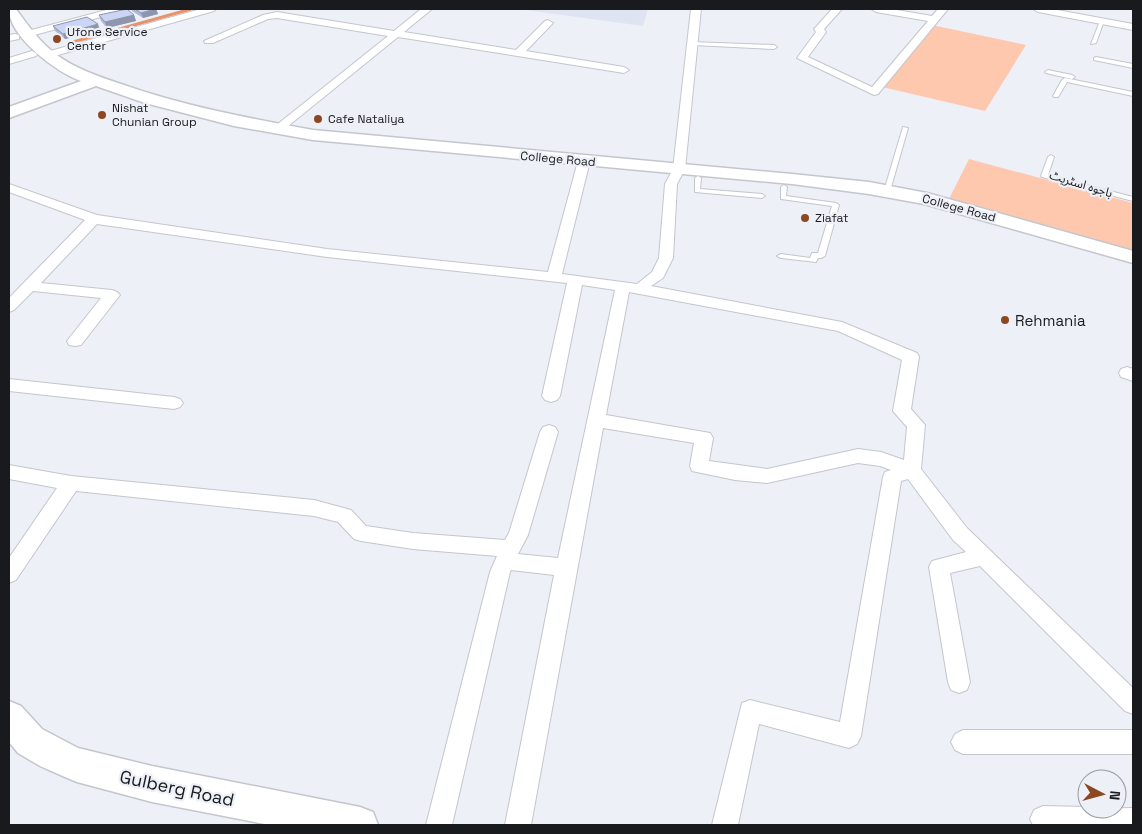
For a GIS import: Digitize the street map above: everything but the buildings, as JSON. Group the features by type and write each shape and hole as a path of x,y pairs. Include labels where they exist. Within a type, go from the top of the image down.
{"main road":[{"name":"College Road","path":"9,9 15,34 68,79 278,129 583,164 678,173 800,180 887,191 960,207 1133,257"},
{"name":"College Road","path":"86,82 157,110 278,137 360,149 583,164"},
{"path":"9,107 86,82"},
{"path":"9,113 86,82"},
{"name":"College Road","path":"678,173 698,178 877,198 929,209 1133,267"},
{"name":"Gulberg Road","path":"9,716 30,741 76,765 152,784 360,825"}],"street":[{"path":"15,34 120,9"},
{"path":"9,61 211,9"},
{"path":"278,129 427,9"},
{"path":"626,287 643,285 658,275 666,258 671,184 678,173 696,9"},
{"path":"837,9 819,29 821,32 802,58 874,92 943,9"},
{"path":"876,9 933,19"},
{"path":"1038,9 1133,27"},
{"path":"209,41 271,16 624,70"},
{"path":"519,53 548,22"},
{"path":"554,277 583,164"},
{"path":"9,188 94,218 327,253 554,277 626,287 842,327 911,357 902,411 916,425 912,470"},
{"path":"9,307 94,218"},
{"path":"551,396 575,281"},
{"path":"29,286 112,295 75,341"},
{"path":"518,825 595,420 626,287"},
{"path":"9,385 174,403"},
{"path":"595,420 704,438 699,466 735,473 767,476 858,456 881,459 912,470 960,534 1133,702"},
{"path":"439,825 500,572 513,558 518,535 549,432"},
{"path":"725,825 750,711 849,736 892,477 912,470"},
{"path":"9,472 71,482 314,508 344,516 361,533 513,558 545,566 566,568"},
{"path":"9,574 71,482"},
{"path":"959,682 940,567 983,557"},
{"path":"963,742 1133,742"},
{"path":"1043,819 1133,820"}],"lane":[{"path":"1093,43 1102,21"},
{"path":"693,43 774,47"},
{"path":"1096,59 1133,66"},
{"path":"1048,72 1133,90"},
{"path":"1056,96 1065,80 1133,94"},
{"path":"887,191 905,128"},
{"name":"باجوہ اسٹریٹ","path":"1051,157 1044,176 1133,199"},
{"path":"698,178 697,191 762,196"},
{"path":"782,256 813,260 815,255 821,256 836,206 783,198 784,187"}],"shaded area":[{"path":"518,9 648,9 643,26"},
{"path":"932,25 1026,45 985,111 878,86"},
{"path":"969,159 1133,203 1133,251 949,199"}],"waterway":[{"path":"73,42 191,9"}],"place":[{"name":"Ufone Service Center","path":"57,39"},
{"name":"Nishat Chunian Group","path":"102,115"},
{"name":"Cafe Nataliya","path":"318,119"},
{"name":"Ziafat","path":"805,218"},
{"name":"Rehmania","path":"1005,320"}]}
